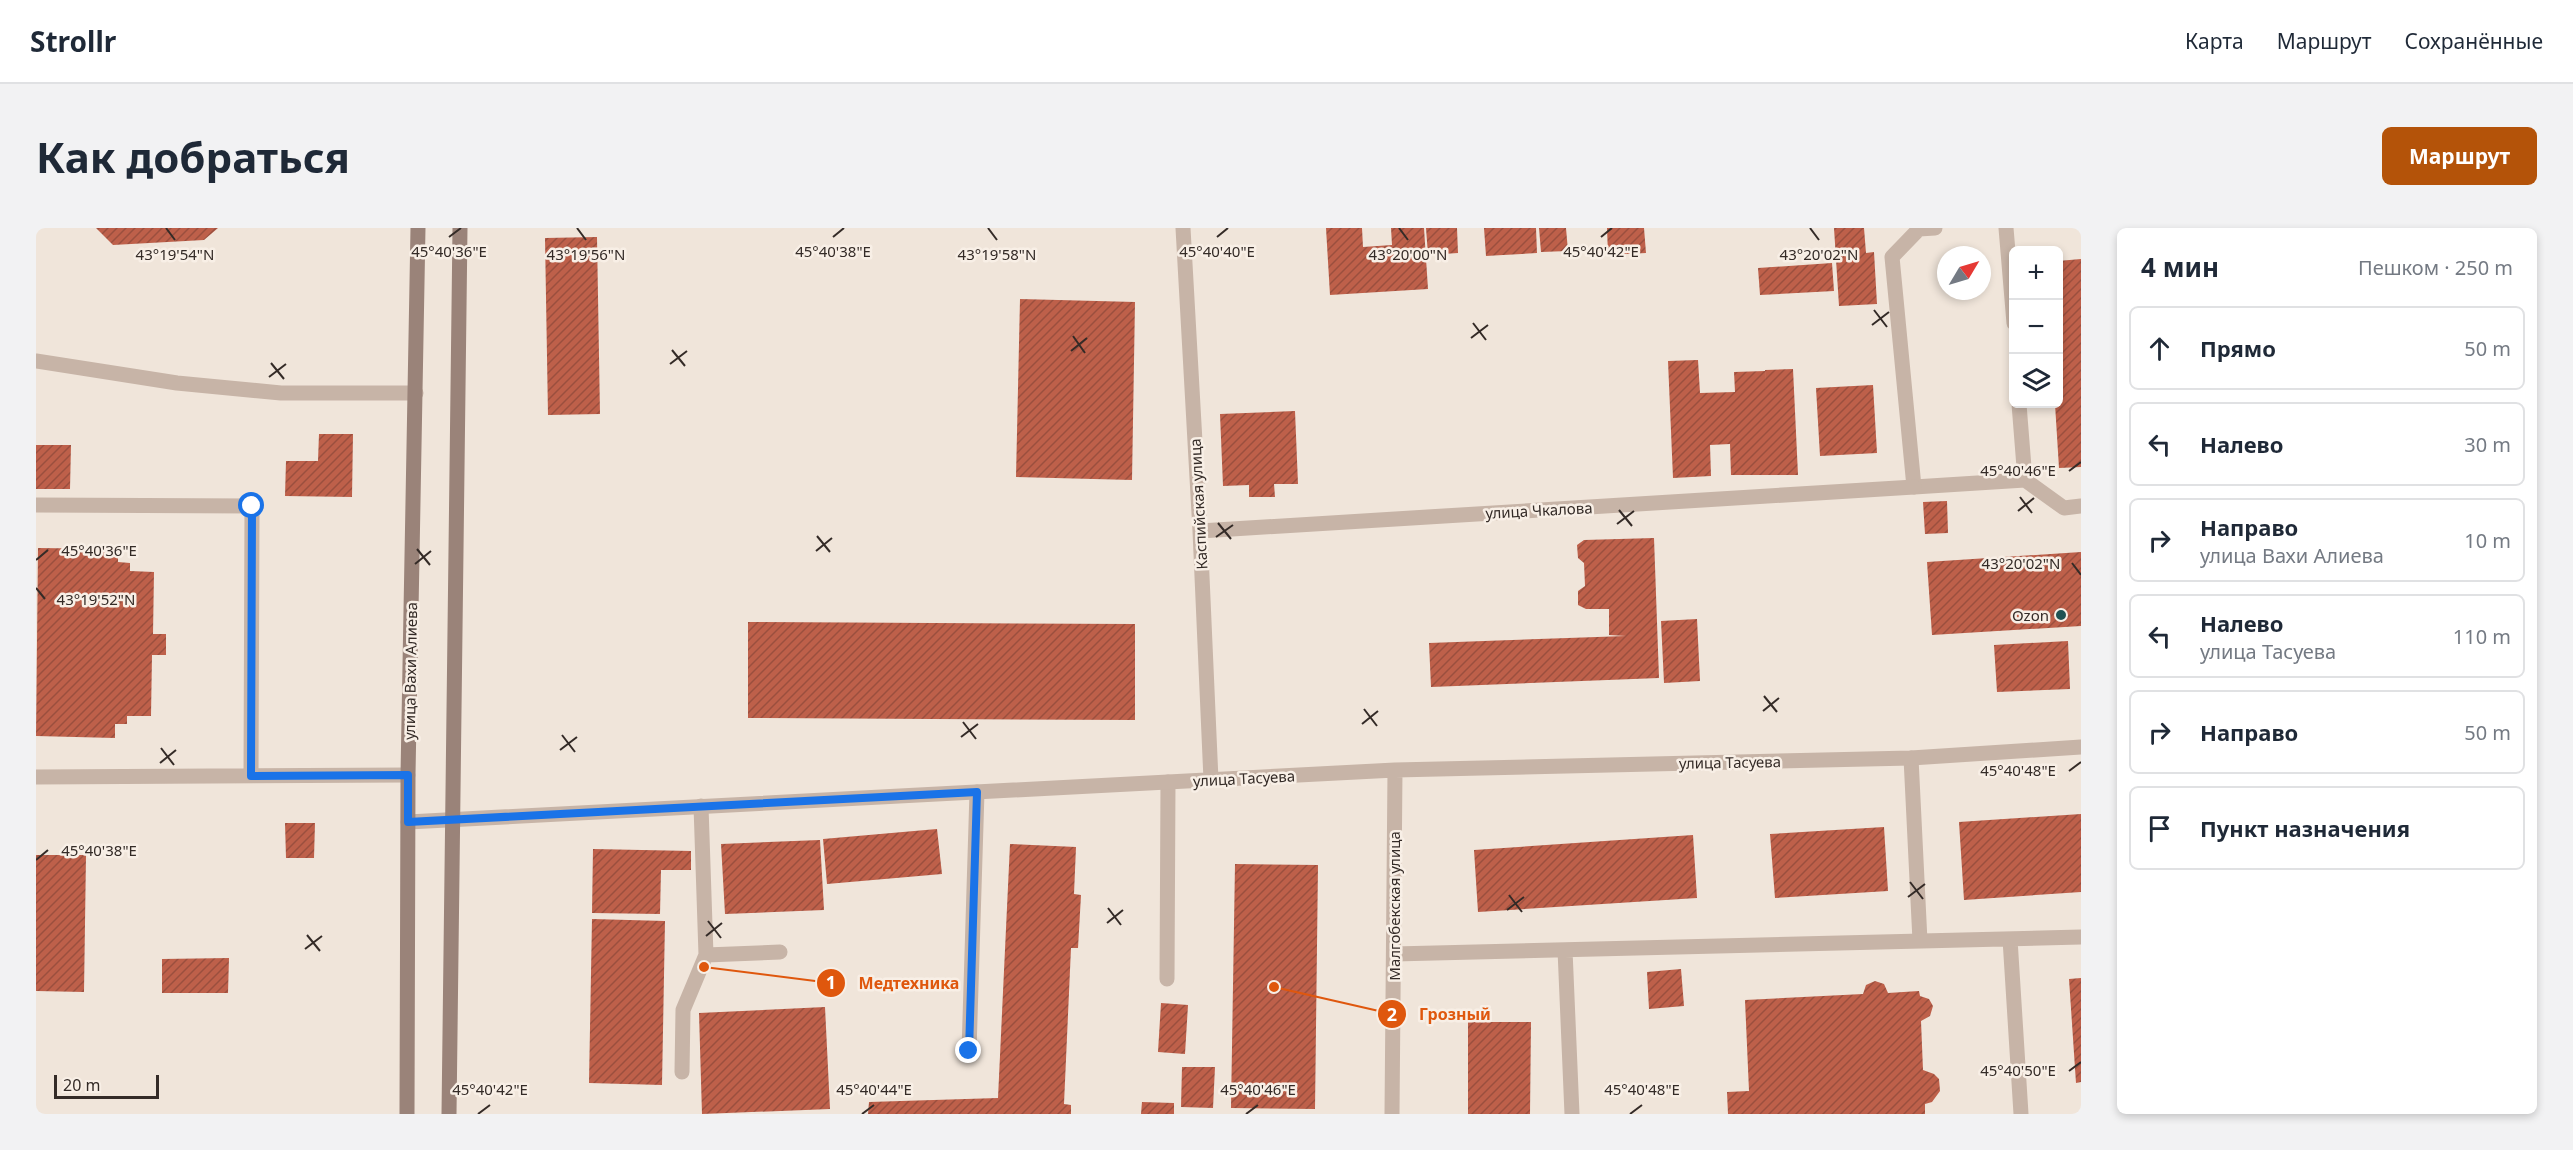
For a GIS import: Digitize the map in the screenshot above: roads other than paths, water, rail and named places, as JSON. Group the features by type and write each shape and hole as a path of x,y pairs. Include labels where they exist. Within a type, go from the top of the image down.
{"main road":[{"name":"улица Вахи Алиева","path":"408,1114 408,775 418,228"},
{"path":"448,1114 460,228"}],"street":[{"name":"Каспийская улица","path":"1183,228 1200,531 1210,780"},
{"path":"1914,487 1892,257 1919,229 1935,228"},
{"path":"2006,228 2011,300"},
{"path":"36,361 177,383 281,393 416,393"},
{"path":"2019,408 2025,480 2064,507 2081,506"},
{"name":"улица Чкалова","path":"1200,531 2025,480"},
{"path":"36,505 252,506 251,776"},
{"name":"улица Тасуева","path":"408,822 1395,770 1911,758 2081,747"},
{"path":"1911,758 1920,941"},
{"name":"Малгобекская улица","path":"1392,1114 1395,770"},
{"path":"36,777 408,775"},
{"path":"1167,979 1168,782"},
{"path":"969,1051 977,792"},
{"path":"682,1072 683,1010 706,954 701,807"},
{"path":"1394,954 2081,937"},
{"path":"2010,939 2021,1114"},
{"path":"1565,950 1572,1114"},
{"path":"706,954 780,952"}],"place":[{"name":"Ozon","path":"2061,615"},
{"name":"Медтехника","path":"704,967"},
{"name":"Грозный","path":"1274,987"}]}
